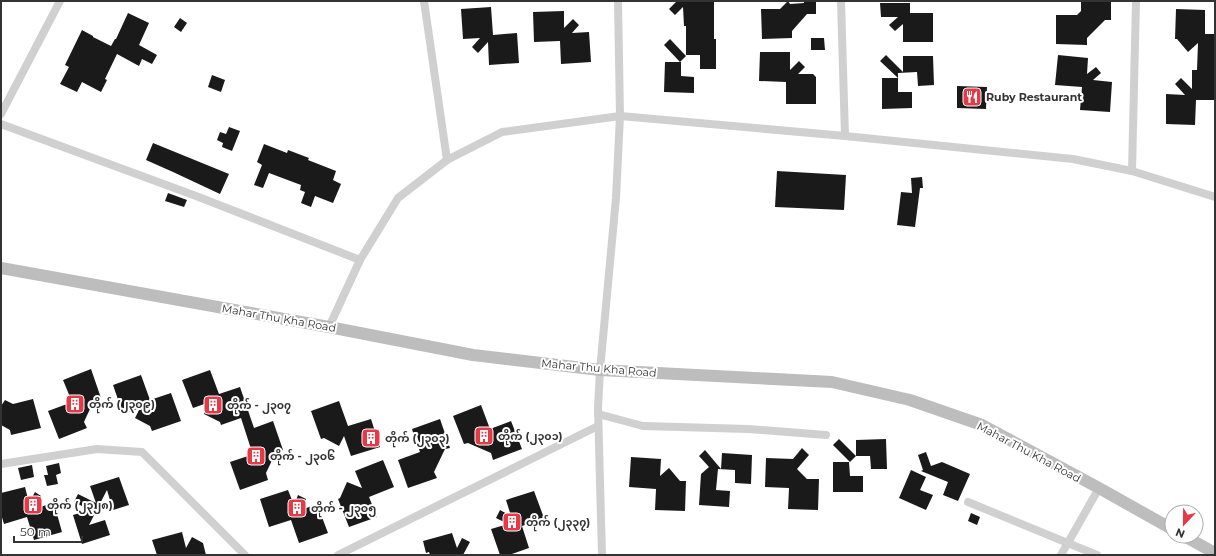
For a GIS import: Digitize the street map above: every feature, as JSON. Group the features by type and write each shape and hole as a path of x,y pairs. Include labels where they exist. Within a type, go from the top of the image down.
{"main road":[{"name":"Mahar Thu Kha Road","path":"1,268 329,327 473,355 600,370 832,382 910,400 982,425 1164,525"},
{"path":"1199,544 1215,553"}],"street":[{"path":"1,114 60,1"},
{"path":"424,1 447,160"},
{"path":"602,555 598,414 600,370 616,198 620,116 618,1"},
{"path":"841,1 844,136"},
{"path":"1132,171 1136,1"},
{"path":"329,327 360,260 398,198 447,160 502,132 620,116 844,136 1072,160 1132,171 1215,198"},
{"path":"1,124 196,196 360,260"},
{"path":"598,414 643,426 748,429 826,435"},
{"path":"338,555 598,426"},
{"path":"1,464 97,449 142,452 244,555"},
{"path":"1061,555 1099,488"},
{"path":"968,502 1097,555"}],"building":[{"path":"677,1 714,1 716,69 700,69 700,55 686,55 686,26 684,26 683,7 675,15 669,9"},
{"path":"788,1 790,4 804,3 804,1 816,1 816,14 807,14 792,31 792,38 762,39 761,9 780,9"},
{"path":"1081,1 1111,1 1111,20 1105,20 1087,38 1087,45 1056,44 1056,15 1077,15 1081,11"},
{"path":"880,3 910,3 910,13 933,13 933,42 903,42 903,24 895,31 889,25 898,17 881,17"},
{"path":"491,7 493,35 517,33 519,63 489,65 488,42 478,53 472,47 480,38 463,39 461,9"},
{"path":"1176,9 1205,10 1205,34 1215,34 1215,100 1196,100 1195,125 1166,124 1166,94 1185,95 1175,84 1181,78 1192,89 1192,70 1197,70 1198,43 1188,52 1177,39 1175,39"},
{"path":"564,11 564,28 573,19 579,25 572,33 589,32 591,62 561,64 560,41 534,42 533,12"},
{"path":"128,13 149,23 139,45 157,55 152,64 142,59 139,66 117,54 105,79 107,80 101,92 82,82 77,92 60,84 69,67 65,65 82,30 111,46 116,39"},
{"path":"180,18 187,23 181,32 174,27"},
{"path":"811,38 824,38 825,50 811,50"},
{"path":"670,39 686,56 680,62 664,45"},
{"path":"760,52 790,52 790,70 799,61 805,67 798,74 813,74 816,77 816,104 786,104 786,82 759,81"},
{"path":"886,55 903,72 903,56 933,56 934,85 918,86 917,72 898,73 898,78 880,61"},
{"path":"1058,55 1088,58 1087,74 1096,67 1101,73 1093,80 1112,82 1110,112 1080,110 1082,87 1055,85"},
{"path":"665,62 681,62 681,76 694,77 694,93 664,92"},
{"path":"212,75 225,80 221,92 208,87"},
{"path":"882,78 898,78 898,92 912,92 912,108 882,109"},
{"name":"Ruby Restaurant","path":"957,86 987,87 986,109 957,108"},
{"path":"229,127 240,131 232,151 222,147 223,143 217,140 220,132 226,134"},
{"path":"153,143 229,174 220,194 146,160"},
{"path":"264,144 287,153 288,150 336,171 333,180 341,184 333,203 315,196 311,207 301,203 305,192 300,190 301,185 269,173 263,188 254,185 262,165 257,162"},
{"path":"777,171 846,175 844,210 775,207"},
{"path":"922,177 923,188 920,188 915,227 897,225 901,192 912,193 911,178"},
{"path":"168,193 187,200 184,207 165,201"},
{"path":"91,369 101,398 94,400 84,422 87,428 59,439 48,411 67,404 70,397 63,380"},
{"path":"210,370 219,394 240,387 254,428 273,421 283,450 276,452 266,473 268,480 240,490 230,462 248,456 251,449 241,418 221,425 220,422 204,414 210,402 193,408 182,380"},
{"path":"141,375 150,400 171,393 181,421 152,431 150,426 135,418 140,408 123,414 113,385"},
{"path":"33,399 41,428 11,435 10,430 1,425 1,406 5,400 13,404"},
{"path":"339,401 348,426 371,419 380,447 351,456 344,436 339,446 324,438 321,439 311,411"},
{"path":"481,405 490,429 511,421 522,449 493,460 491,453 468,443 464,444 453,416"},
{"path":"440,419 450,448 445,449 434,472 437,478 408,488 398,460 420,452 418,446 420,445 417,436 414,436 412,429"},
{"path":"839,439 856,456 850,462 833,445"},
{"path":"886,439 887,469 871,469 870,456 856,456 856,440"},
{"path":"802,448 809,455 797,469 807,479 819,479 818,510 788,509 789,488 765,487 766,458 793,459"},
{"path":"705,450 721,469 722,453 752,455 751,484 735,483 735,470 718,469 716,490 730,491 729,507 699,505 701,474 709,467 699,456"},
{"path":"926,452 931,466 942,462 970,474 958,501 943,495 948,482 921,471 923,470 918,455"},
{"path":"631,457 661,459 660,476 669,468 680,481 686,481 685,511 655,510 656,489 629,487"},
{"path":"383,460 394,487 369,497 377,517 349,527 338,499 340,498 347,482 362,488 355,471"},
{"path":"833,462 849,462 850,476 863,476 863,492 833,492"},
{"path":"59,463 61,473 56,475 58,484 47,486 44,475 48,475 46,466"},
{"path":"32,465 34,477 21,480 18,468"},
{"path":"911,470 926,477 920,490 933,495 926,510 899,498"},
{"path":"119,477 129,505 113,510 107,490 89,525 105,520 110,535 82,544 73,515 90,510 74,502 78,494 96,503 90,486"},
{"path":"25,487 29,503 35,492 41,496 36,508 54,503 62,532 34,540 27,517 4,524 1,514 1,493"},
{"path":"288,490 294,505 298,495 306,499 301,510 317,504 328,533 299,543 291,520 269,527 260,499"},
{"path":"534,491 544,518 522,526 529,548 509,555 500,555 491,529 508,524 496,518 500,510 511,516 506,500"},
{"path":"971,513 980,517 977,525 968,521"},
{"path":"182,532 186,548 192,537 203,543 206,555 157,555 152,540"},
{"path":"452,533 457,548 462,538 470,542 463,555 430,555 429,552 426,553 423,541"}],"place":[{"name":"Ruby Restaurant","path":"972,97"},
{"name":"တိုက် (၂၃၀၉)","path":"75,404"},
{"name":"တိုက် - ၂၃၀၇","path":"213,405"},
{"name":"တိုက် (၂၃၀၁)","path":"484,436"},
{"name":"တိုက် (၂၃၀၃)","path":"371,438"},
{"name":"တိုက် - ၂၃၀၆","path":"256,456"},
{"name":"တိုက် (၂၃၂၈)","path":"33,505"},
{"name":"တိုက် - ၂၃၀၅","path":"297,508"},
{"name":"တိုက် (၂၃၃၇)","path":"512,522"}]}
